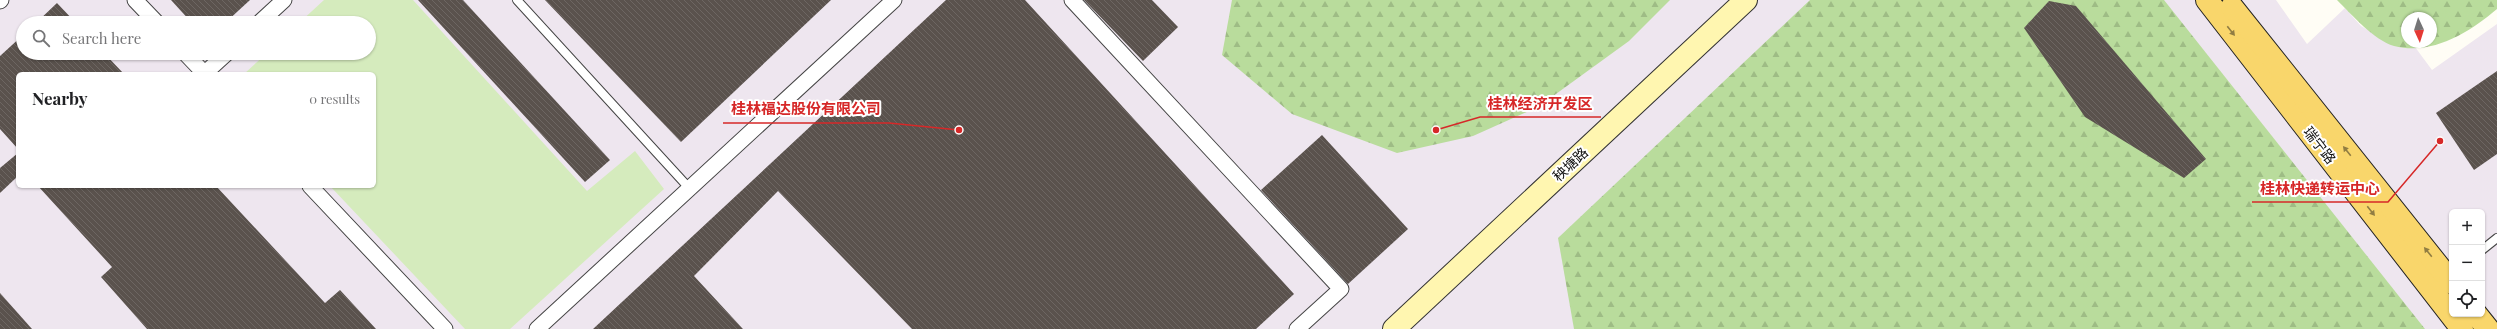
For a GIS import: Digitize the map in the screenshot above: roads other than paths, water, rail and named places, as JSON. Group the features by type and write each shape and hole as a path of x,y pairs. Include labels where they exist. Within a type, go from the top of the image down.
{"main road":[{"name":"秧塘路","path":"1394,329 1746,0"},
{"name":"瑞宁路","path":"2207,0 2462,329"},
{"name":"瑞宁路","path":"2226,0 2449,277"},
{"path":"2478,317 2488,329"}],"street":[{"path":"135,0 150,16"},
{"path":"267,16 284,0"},
{"path":"538,329 894,0"},
{"path":"1072,0 1341,289 1297,329"},
{"path":"192,60 203,72"},
{"path":"207,72 220,60"},
{"path":"312,188 445,329"}],"lane":[{"path":"517,0 690,188"},
{"path":"2485,248 2497,238"}],"place":[{"name":"桂林福达股份有限公司","path":"959,130"},
{"name":"桂林经济开发区","path":"1436,130"},
{"name":"桂林快递转运中心","path":"2440,141"}]}
